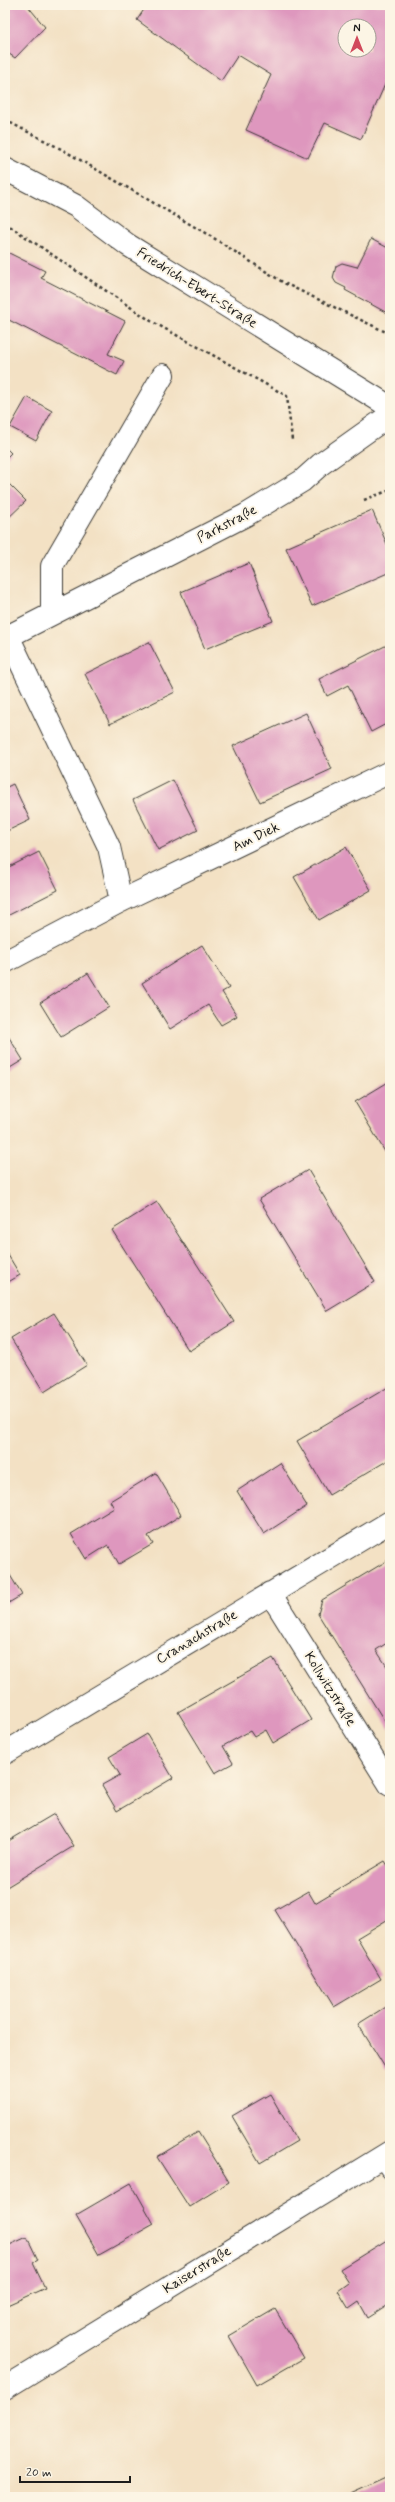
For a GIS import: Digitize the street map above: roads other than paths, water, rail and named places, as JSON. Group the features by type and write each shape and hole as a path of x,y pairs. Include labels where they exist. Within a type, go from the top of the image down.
{"street":[{"name":"Friedrich-Ebert-Straße","path":"5,168 76,206 128,245 390,407"},
{"path":"52,614 52,566 163,375"},
{"name":"Parkstraße","path":"7,637 246,515 302,481 321,464 390,415"},
{"path":"7,637 109,847 121,901"},
{"name":"Am Diek","path":"5,962 121,901 390,772"},
{"name":"Cranachstraße","path":"5,1753 390,1522"},
{"name":"Kollwitzstraße","path":"270,1593 390,1785"},
{"name":"Kaiserstraße","path":"5,2388 387,2159"}]}
